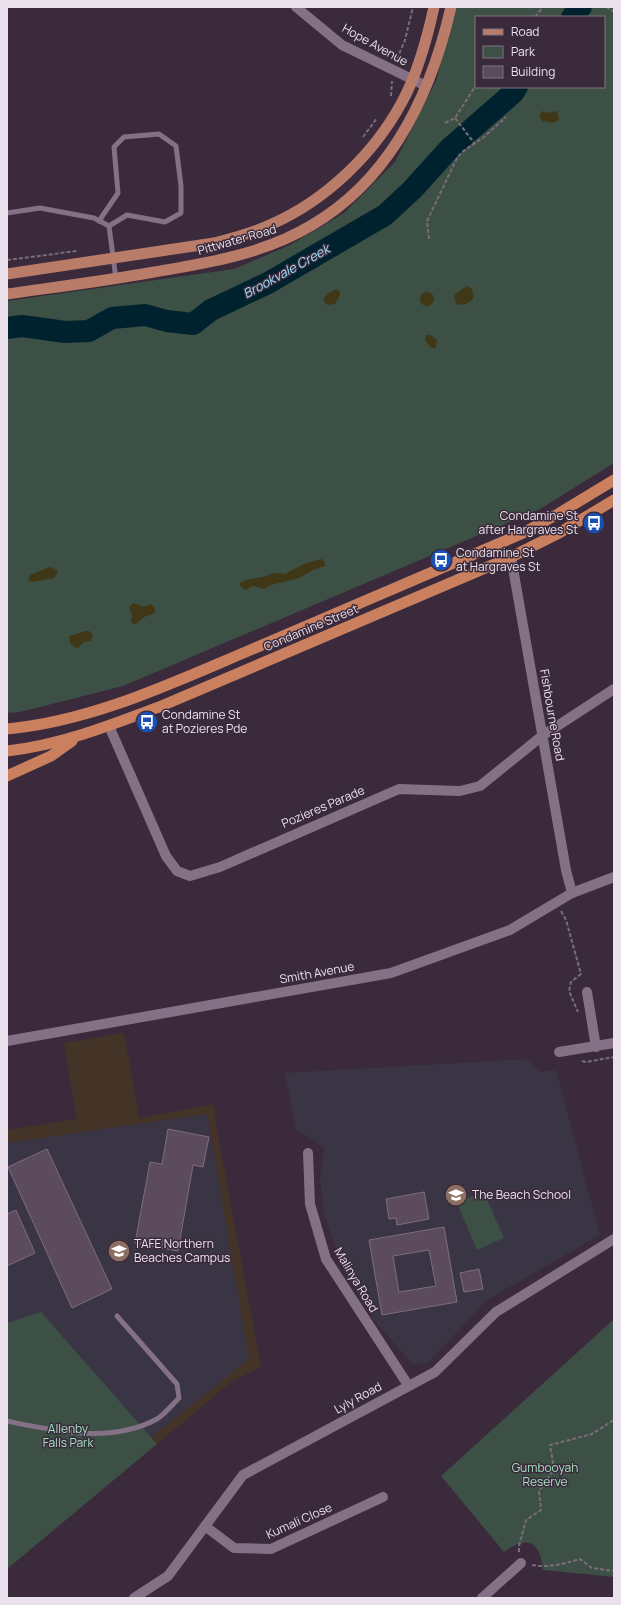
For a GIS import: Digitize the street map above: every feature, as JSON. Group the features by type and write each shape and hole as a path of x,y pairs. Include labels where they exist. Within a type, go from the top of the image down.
{"highway":[{"name":"Condamine Street","path":"7,729 29,727 97,711 132,699 507,540 558,514 614,480"},
{"name":"Condamine Street","path":"7,751 52,743 81,735 159,707 510,557 559,533 614,500"},
{"name":"Fishbourne Road","path":"507,540 510,557"},
{"path":"7,776 50,756 81,735"}],"main road":[{"name":"Pittwater Road","path":"7,274 214,242 241,236 290,216 330,188 353,168 392,119 403,100 423,49 434,7"},
{"name":"Pittwater Road","path":"7,294 116,279 224,260 283,240 312,225 333,211 359,189 386,159 410,122 442,47 451,7"}],"street":[{"name":"Hope Avenue","path":"296,7 342,45 426,86"},
{"name":"Fishbourne Road","path":"510,557 566,870 572,893"},
{"name":"Pozieres Parade","path":"109,726 166,856 177,871 190,876 220,866 399,789 460,791 480,786 542,736 614,690"},
{"name":"Smith Avenue","path":"7,1041 391,973 510,930 572,893 614,877"},
{"path":"587,992 596,1047"},
{"path":"559,1052 614,1043"},
{"name":"Malinya Road","path":"308,1153 310,1204 326,1259 408,1385"},
{"name":"Lyly Road","path":"134,1598 168,1576 243,1475 434,1372 496,1312 614,1239"},
{"name":"Kumali Close","path":"205,1526 234,1548 271,1550 383,1497"},
{"path":"482,1598 520,1563"}],"lane":[{"path":"99,221 118,193 114,147 124,137 158,134 176,146 181,186 181,213 165,222 127,215 108,226"},
{"path":"7,213 40,208 94,218 108,226"},
{"path":"108,226 116,279"},
{"path":"7,1421 83,1434 136,1428 158,1418 179,1398 177,1384 117,1316"}],"path":[{"path":"388,101 392,95 393,70 405,40 413,7"},
{"path":"536,16 543,7"},
{"path":"606,7 614,12"},
{"path":"445,123 448,123 455,118 475,87"},
{"path":"360,141 381,113"},
{"path":"429,239 427,221 457,158 462,152 475,144 506,117"},
{"path":"455,118 475,144"},
{"path":"7,260 82,250"},
{"path":"556,903 566,920 581,974 571,982 569,991 579,1015"},
{"path":"582,1060 586,1062 614,1057"},
{"path":"614,1420 592,1434 550,1445 554,1469 539,1491 541,1510 526,1520 519,1546 520,1563 543,1567 558,1566 580,1559 592,1568 614,1571"}],"shaded area":[{"name":"TAFE Northern Beaches Campus","path":"124,1033 139,1118 214,1104 217,1130 261,1367 232,1381 157,1444 41,1312 7,1323 7,1130 77,1119 64,1043"},
{"name":"The Beach School","path":"527,1059 540,1072 556,1070 600,1235 487,1300 428,1363 412,1364 372,1318 343,1270 324,1212 320,1178 324,1149 313,1139 296,1131 285,1073"},
{"name":"TAFE Northern Beaches Campus","path":"207,1114 249,1359 116,1465 7,1439 7,1143"}],"green space":[{"path":"456,7 614,7 614,463 540,509 123,686 20,712 7,713 7,301 234,269 290,245 344,213 395,162 436,81"},
{"path":"483,1191 504,1238 477,1250 457,1203"},
{"name":"Allenby Falls Park","path":"41,1312 157,1444 7,1569 7,1323"},
{"name":"Gumbooyah Reserve","path":"614,1319 614,1577 543,1570 542,1560 539,1553 536,1547 531,1544 526,1542 520,1543 512,1546 504,1552 441,1476"}],"sand":[{"path":"543,111 549,113 556,111 559,120 553,123 542,121 539,115"},
{"path":"467,286 471,288 474,296 472,300 466,304 457,305 454,298 455,294"},
{"path":"336,289 340,291 340,295 335,304 327,305 323,299"},
{"path":"424,292 430,292 434,296 434,302 430,306 424,306 420,302 420,296"},
{"path":"426,335 431,335 437,340 436,348 431,348 425,340"},
{"path":"322,559 325,562 325,566 313,570 299,578 271,585 264,589 253,586 245,590 240,585 240,583 249,579 263,577 274,573 285,574 306,563"},
{"path":"50,567 58,572 54,578 34,582 28,581 30,575"},
{"path":"133,603 144,607 151,604 155,608 155,613 144,617 136,624 133,624 131,621 132,615 129,607"},
{"path":"89,631 93,635 91,641 84,642 78,648 74,647 70,643 69,636"}],"building":[{"path":"168,1129 209,1137 203,1167 193,1165 178,1251 135,1243 150,1162 162,1164"},
{"path":"47,1149 112,1289 72,1308 8,1167"},
{"path":"424,1192 429,1219 397,1225 396,1218 389,1219 386,1199"},
{"path":"16,1210 35,1253 7,1266 7,1214"},
{"path":"444,1227 457,1302 382,1315 369,1240","holes":["429,1250 436,1286 399,1292 393,1256"]},
{"path":"479,1269 483,1289 464,1292 460,1273"}],"waterway":[{"name":"Brookvale Creek","path":"573,16 581,7"},
{"name":"Brookvale Creek","path":"7,328 22,326 65,332 89,331 112,318 145,315 167,321 193,324 211,310 268,283 385,215 412,190 450,148 513,93 516,88"}],"place":[{"name":"Condamine St after Hargraves St","path":"594,523"},
{"name":"Condamine St at Hargraves St","path":"441,560"},
{"name":"Condamine St at Pozieres Pde","path":"147,722"},
{"name":"The Beach School","path":"456,1195"},
{"name":"TAFE Northern Beaches Campus","path":"119,1251"}]}
